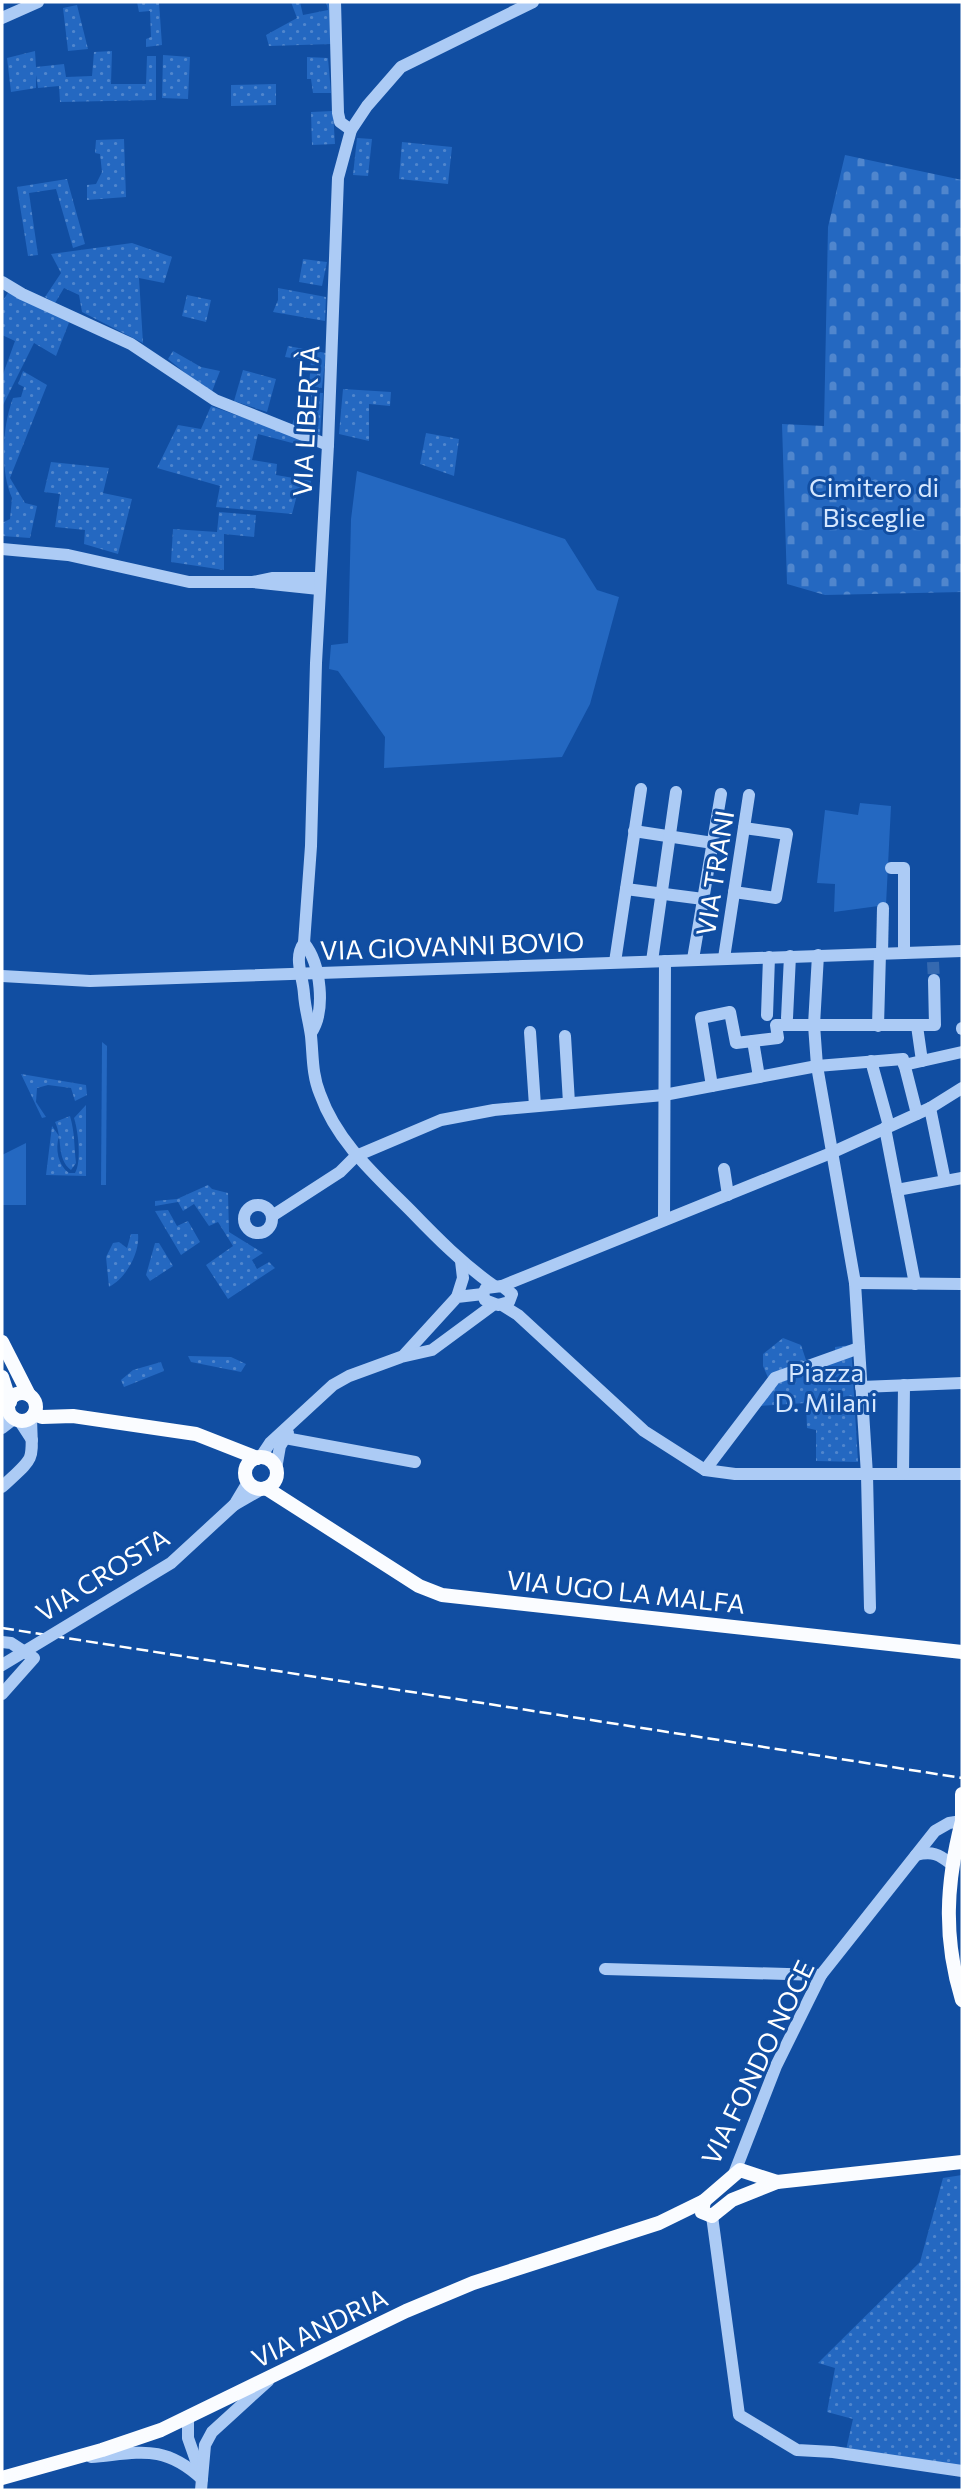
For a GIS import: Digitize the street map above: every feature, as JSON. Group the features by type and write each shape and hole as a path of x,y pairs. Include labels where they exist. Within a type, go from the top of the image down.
{"main road":[{"path":"2,1342 36,1406 17,1413"},
{"path":"2,1377 17,1413"},
{"path":"17,1413 16,1395 31,1396 73,1416"},
{"path":"17,1413 42,1417 73,1416 196,1434 268,1460 306,1515"},
{"path":"221,1443 247,1476 264,1488 273,1484 276,1471"},
{"path":"247,1476 258,1458"},
{"name":"VIA UGO LA MALFA","path":"264,1488 419,1586 442,1595 962,1652"},
{"path":"962,1794 962,1820 951,1864 947,1927 962,2000"},
{"path":"710,2216 732,2200 777,2182 962,2162"},
{"path":"734,2174 744,2169 753,2175 777,2182"},
{"name":"VIA FONDO NOCE","path":"710,2216 701,2210 704,2200 734,2174"},
{"path":"753,2175 758,2183 753,2192"},
{"name":"VIA ANDRIA","path":"2,2478 74,2459 188,2418 406,2311 473,2283 659,2223 704,2200"},
{"name":"VIA ANDRIA","path":"659,2223 710,2216"}],"street":[{"path":"2,18 38,2"},
{"path":"335,2 338,113 340,122 351,130"},
{"name":"VIA LIBERTÀ","path":"311,1033 305,1014 298,957 304,943 311,846 319,583 328,444 338,178 351,130 367,106 401,67 533,2"},
{"path":"2,282 22,295 131,344 215,400 328,444"},
{"path":"2,549 68,555 189,582 253,582 273,578 319,583"},
{"path":"615,962 641,789"},
{"path":"664,1220 664,1095 658,961 661,894 676,792"},
{"path":"693,960 721,794"},
{"name":"VIA TRANI","path":"724,958 749,795"},
{"path":"734,892 776,898 787,834 744,828"},
{"path":"635,831 713,843"},
{"path":"891,868 904,868 904,953"},
{"path":"626,889 703,899"},
{"path":"878,1026 883,908"},
{"name":"VIA LIBERTÀ","path":"304,943 311,952 317,973"},
{"name":"VIA GIOVANNI BOVIO","path":"2,976 90,981 881,953 933,957 962,951"},
{"path":"818,955 814,1025 817,1066 855,1283 867,1475 870,1608"},
{"path":"788,1018 790,956"},
{"path":"767,1015 769,957"},
{"path":"317,973 319,1021 311,1033 312,1062 319,1093 335,1127 356,1156 465,1265 645,1431 705,1470 735,1474 962,1474"},
{"path":"712,1086 701,1018 730,1012 736,1043 779,1038 776,1025 935,1025 934,980"},
{"path":"917,1026 922,1061"},
{"path":"530,1032 535,1106"},
{"path":"565,1036 569,1103"},
{"path":"753,1041 759,1077"},
{"path":"272,1216 340,1172 356,1156 441,1120 494,1110 664,1095 817,1066 871,1061 922,1061 962,1052"},
{"path":"871,1061 887,1127 915,1284"},
{"path":"904,1062 917,1114"},
{"path":"258,1458 270,1443 333,1385 349,1376 401,1357 432,1350 498,1295 527,1276 831,1153 930,1108 962,1088"},
{"path":"930,1108 945,1181"},
{"path":"723,1169 727,1195"},
{"path":"897,1191 962,1178"},
{"path":"401,1357 423,1338 457,1297 465,1265"},
{"path":"855,1283 962,1284"},
{"path":"457,1297 498,1295"},
{"path":"705,1470 775,1378 859,1348"},
{"path":"861,1387 962,1383"},
{"path":"903,1474 904,1385"},
{"path":"2,1428 17,1413 32,1441 34,1452 31,1460 2,1487"},
{"path":"276,1471 285,1438 294,1423"},
{"path":"285,1438 415,1462"},
{"path":"234,1505 247,1476"},
{"path":"234,1505 264,1488"},
{"name":"VIA CROSTA","path":"2,1665 172,1563 234,1505"},
{"name":"VIA CROSTA","path":"2,1642 10,1643 34,1658 2,1694"},
{"name":"VIA FONDO NOCE","path":"734,2174 776,2066 821,1975 935,1831 949,1823 962,1820"},
{"path":"916,1855 929,1852 941,1856 951,1864"},
{"path":"605,1969 821,1975"},
{"path":"710,2216 739,2415 797,2450 833,2452 962,2471"},
{"path":"205,2445 222,2420 276,2375"},
{"path":"188,2418 200,2432 205,2445 201,2484"},
{"path":"188,2418 188,2438 201,2484"},
{"path":"74,2459 149,2452 170,2456 201,2484"}],"green space":[{"path":"137,2 159,2 162,45 146,47 146,39 151,37 150,11 139,12"},
{"path":"291,2 300,2 303,15 328,10 326,2 331,2 332,44 269,46 266,35 297,18"},
{"path":"77,5 88,49 68,51 63,8"},
{"path":"35,51 36,67 64,64 66,77 92,76 94,52 112,51 111,84 146,84 147,56 156,56 156,100 60,102 59,86 38,88 36,75 36,88 11,92 7,58"},
{"path":"163,55 190,57 188,99 162,98"},
{"path":"307,57 328,58 331,93 313,93 311,79 307,79"},
{"path":"276,84 276,105 231,106 231,85"},
{"path":"333,111 335,144 312,145 311,112"},
{"path":"357,138 372,139 368,176 353,175"},
{"path":"124,139 126,197 87,200 87,185 96,184 102,172 100,154 95,153 96,140"},
{"path":"402,142 452,147 448,184 399,179"},
{"name":"Cimitero di Bisceglie","path":"845,155 962,180 962,592 825,595 787,584 782,424 824,426 828,227"},
{"path":"67,179 85,244 73,248 56,189 29,193 38,255 28,256 17,187"},
{"path":"132,243 172,257 164,283 139,278 143,343 82,312 79,295 64,288 55,303 45,297 61,273 51,254"},
{"path":"303,259 327,262 322,286 299,282"},
{"path":"278,288 326,297 325,321 273,312 278,300"},
{"path":"9,291 70,320 56,356 34,343 2,407 2,377 15,341 2,335 2,302"},
{"path":"187,295 211,300 206,322 182,316"},
{"path":"288,346 326,353 322,388 309,386 311,361 285,357"},
{"path":"173,351 201,367 220,371 211,394 168,359"},
{"path":"243,370 276,379 267,412 234,401"},
{"path":"23,371 47,385 10,478 25,503 37,506 30,538 2,536 2,523 10,519 12,498 4,462 5,435 13,398 21,397 24,387 18,384"},
{"path":"343,389 391,392 390,406 369,404 369,441 339,434"},
{"path":"310,392 323,393 320,435 292,425 297,410 306,408"},
{"path":"211,406 318,444 315,449 258,434 252,460 277,464 276,475 311,481 310,490 298,491 292,514 216,507 220,486 157,468 178,425 201,429"},
{"path":"426,433 459,439 454,476 420,464"},
{"path":"51,462 109,468 103,493 132,499 118,554 84,544 85,530 55,527 60,494 44,492"},
{"path":"357,471 565,539 597,590 619,597 590,704 562,757 384,768 385,737 338,671 329,669 331,645 348,643 351,519"},
{"path":"219,512 256,515 254,537 224,534 224,570 171,562 173,529 217,532"},
{"path":"860,803 891,806 886,905 834,912 835,884 817,883 825,810 858,815"},
{"path":"102,1042 107,1046 106,1185 101,1185"},
{"path":"21,1074 86,1085 87,1095 75,1101 71,1088 48,1085 37,1088 36,1102 46,1117 42,1118"},
{"path":"86,1105 86,1176 46,1175 52,1126 59,1136 60,1161 65,1170 75,1173 79,1154 74,1118"},
{"path":"70,1116 76,1163 71,1170 61,1154 55,1122"},
{"path":"26,1143 26,1205 2,1205 2,1155"},
{"path":"208,1185 212,1189 228,1193 229,1232 263,1253 252,1260 257,1269 269,1262 275,1268 228,1299 206,1265 233,1246 218,1222 209,1226 194,1204 183,1211 178,1202 155,1206 155,1201 177,1199"},
{"path":"168,1210 177,1226 188,1221 200,1242 181,1255 155,1211"},
{"path":"131,1234 138,1234 134,1257 121,1278 109,1287 106,1257 113,1243 119,1242 127,1248"},
{"path":"155,1243 159,1243 173,1266 150,1281 146,1275"},
{"name":"Piazza D. Milani","path":"783,1338 801,1345 807,1363 835,1354 835,1347 851,1345 858,1462 816,1461 816,1430 807,1428 806,1403 759,1406 769,1380 763,1366 763,1354"},
{"path":"188,1356 231,1357 246,1364 241,1372 191,1362"},
{"path":"161,1362 164,1371 124,1387 121,1380 133,1370"},
{"path":"962,2175 962,2471 846,2450 853,2419 827,2412 835,2368 818,2363 920,2262 943,2178"}],"tunnel":[{"path":"933,962 934,980"}],"railway":[{"path":"2,1628 962,1778"}]}
